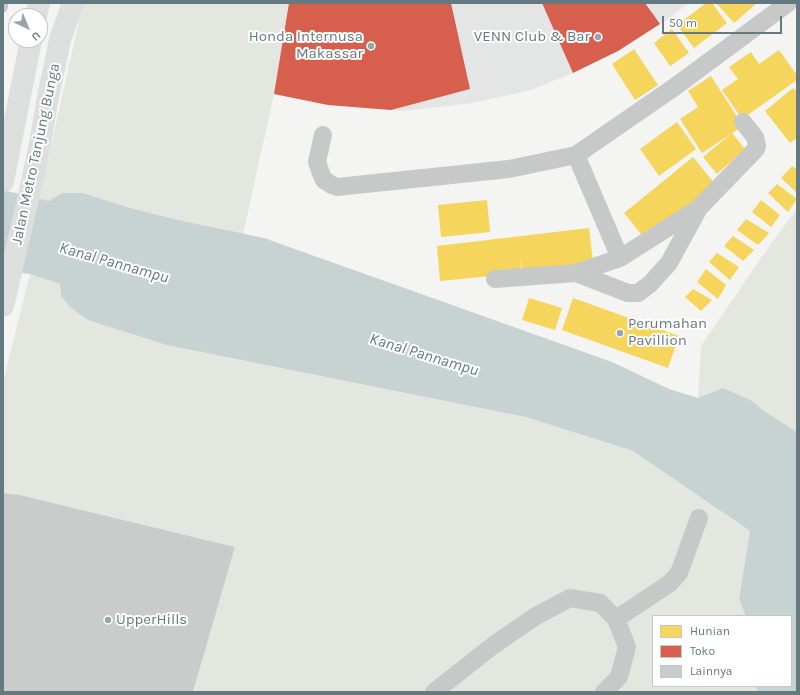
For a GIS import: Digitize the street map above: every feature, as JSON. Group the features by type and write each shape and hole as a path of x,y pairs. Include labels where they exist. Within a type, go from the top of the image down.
{"main road":[{"name":"Jalan Metro Tanjung Bunga","path":"3,306 42,138 48,98 60,40 73,3"},
{"name":"Jalan Metro Tanjung Bunga","path":"4,177 11,120 29,48"}],"street":[{"path":"323,136 317,162 324,180 337,187 509,169 576,155 676,86 788,3"},
{"path":"495,279 576,273 620,258 699,208 756,149 757,146 755,137 743,122"},
{"path":"576,155 620,258"},
{"path":"576,273 628,293 638,293 650,284 669,263 699,208"},
{"path":"616,619 670,583 679,572 700,518"},
{"path":"434,692 495,644 536,616 570,598 600,603 616,619 627,647 619,677 604,692"}],"lane":[{"path":"3,8 4,3"}],"shaded area":[{"path":"83,3 289,3 274,94 243,234 130,208 83,193 62,193 50,201 39,199"},
{"path":"289,3 689,3 664,22 618,51 573,73 531,90 473,103 403,111 328,105 274,94"},
{"path":"797,209 797,432 764,411 752,401 698,398 701,346 772,242"},
{"path":"30,274 60,284 61,296 526,417 633,451 750,531 739,599 746,615 652,615 652,687 756,687 757,692 193,692 235,547 20,495 3,493 3,381"}],"water":[{"name":"Kanal Pannampu","path":"3,190 49,201 62,193 83,193 130,208 178,220 264,238 612,362 669,389 698,398 723,388 752,401 764,411 797,432 797,692 757,692 756,687 792,687 792,615 746,615 739,599 750,531 633,451 526,417 167,345 88,320 70,307 61,296 60,284 30,274 3,270"}],"building: Hunian":[{"path":"706,3 712,3 727,23 694,48 677,25"},
{"path":"716,3 757,3 734,23"},
{"path":"672,29 689,53 670,66 654,43"},
{"path":"634,49 658,85 635,100 612,64"},
{"path":"779,50 797,75 797,80 742,119 722,90 738,79 729,67 751,52 759,64"},
{"path":"711,76 743,126 702,153 680,119 698,107 688,91"},
{"path":"793,88 797,92 797,138 790,143 765,111"},
{"path":"677,122 696,149 659,176 640,149"},
{"path":"732,133 745,149 717,174 703,157"},
{"path":"693,157 715,184 646,240 624,213"},
{"path":"792,166 797,169 797,193 781,178"},
{"path":"777,184 797,199 788,212 768,193"},
{"path":"487,200 490,232 441,237 438,205"},
{"path":"761,200 780,215 771,227 752,212"},
{"path":"746,219 769,233 758,245 737,230"},
{"path":"589,228 593,262 523,271 520,258 522,273 440,281 437,246"},
{"path":"733,236 754,250 743,261 724,246"},
{"path":"717,253 739,267 730,280 709,262"},
{"path":"706,269 726,285 718,299 697,282"},
{"path":"693,289 712,300 701,311 685,297"},
{"path":"529,298 562,308 555,330 522,320"},
{"name":"Perumahan Pavillion","path":"573,298 679,336 668,368 562,330"}],"building: Toko":[{"name":"Honda Internusa Makassar","path":"289,3 451,3 470,89 391,110 328,105 274,94"},
{"name":"VENN Club & Bar","path":"542,3 645,3 660,24 618,51 573,73"}],"building: Lainnya":[{"name":"UpperHills","path":"3,493 20,495 235,547 193,692 3,692"}],"place":[{"name":"VENN Club & Bar","path":"598,37"},
{"name":"Honda Internusa Makassar","path":"371,46"},
{"name":"Perumahan Pavillion","path":"620,333"},
{"name":"UpperHills","path":"108,620"}]}
